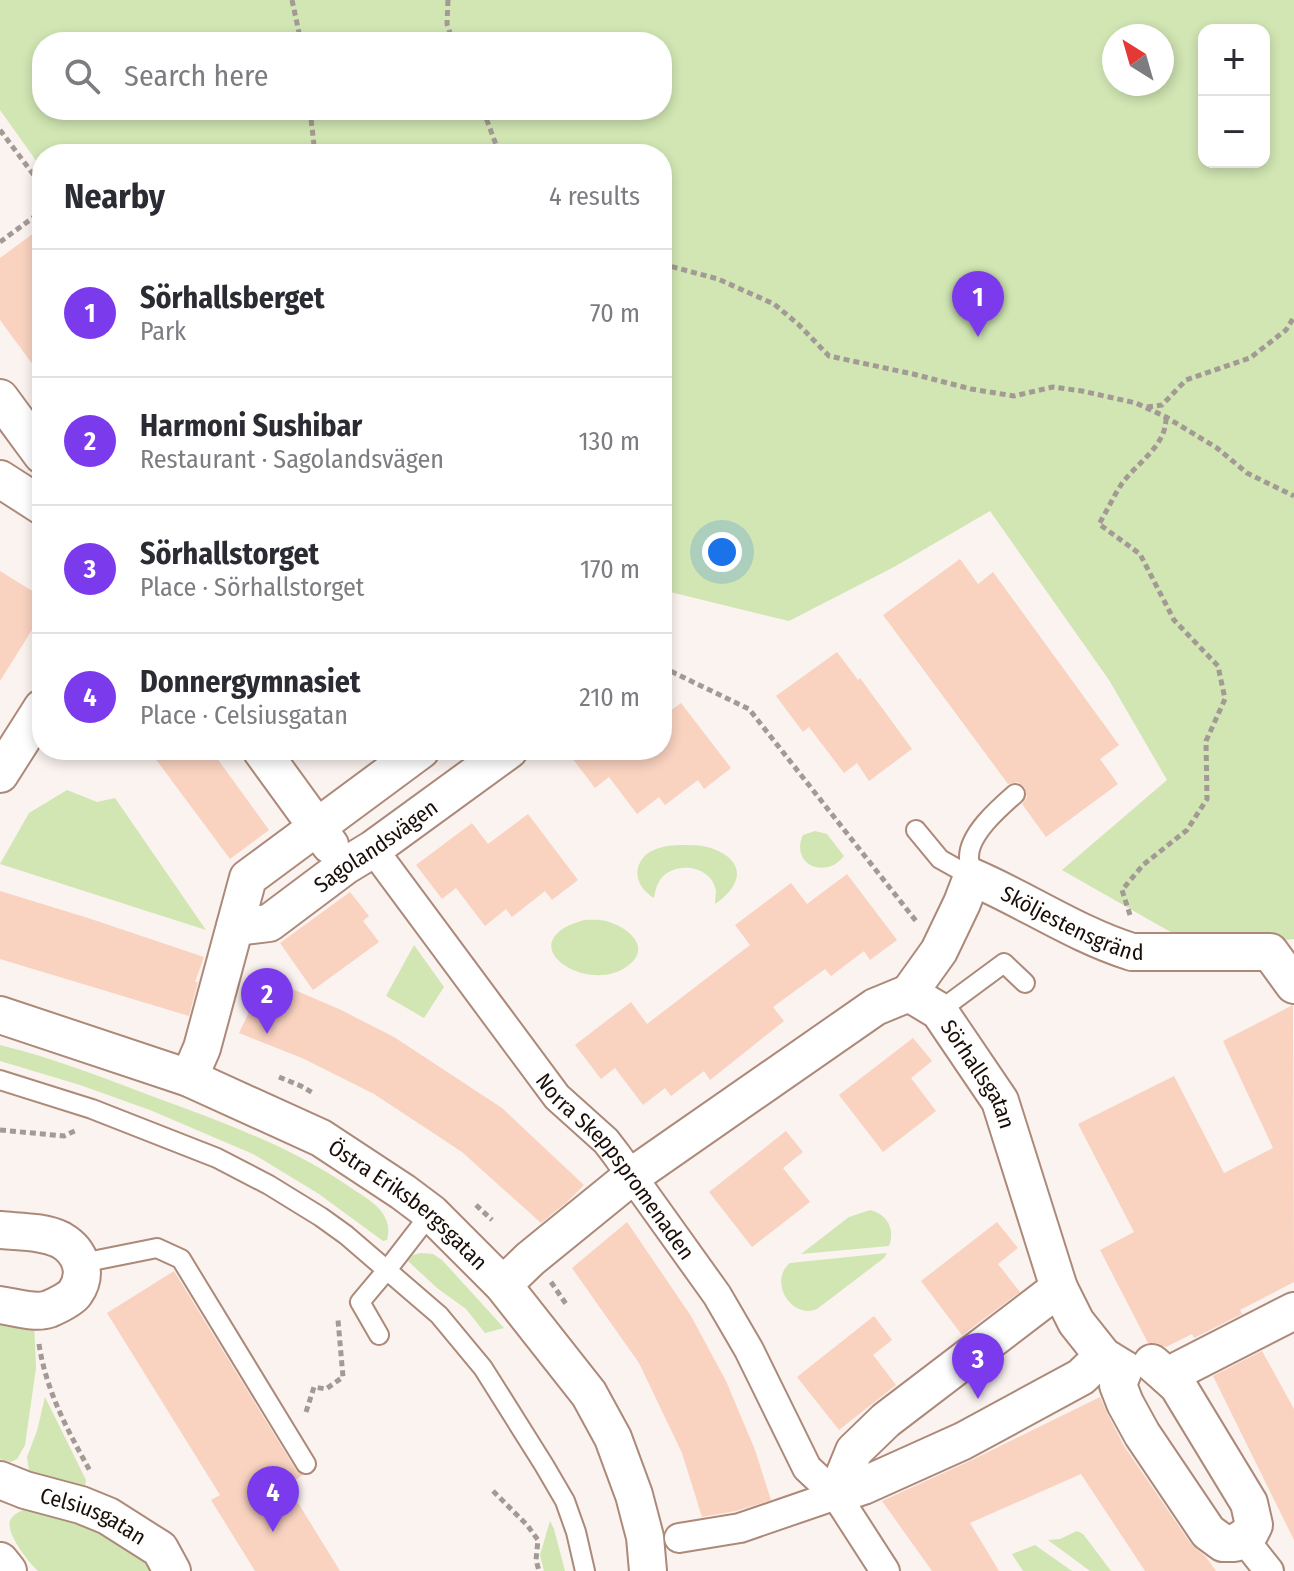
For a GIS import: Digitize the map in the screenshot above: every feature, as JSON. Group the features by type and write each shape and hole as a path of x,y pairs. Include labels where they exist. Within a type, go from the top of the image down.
{"street":[{"path":"0,398 32,441"},
{"path":"0,479 32,500"},
{"path":"0,774 32,724"},
{"path":"268,760 316,826 359,858"},
{"path":"189,1078 202,1048 248,878 407,760"},
{"name":"Sagolandsvägen","path":"235,927 269,923 495,760"},
{"name":"Norra Skeppspromenaden","path":"359,858 557,1097 606,1141 632,1176 717,1295 749,1350 807,1468 836,1495 885,1571"},
{"name":"Sköljestensgränd","path":"909,993 939,951 972,877 1132,952 1270,952 1294,985"},
{"path":"503,1285 530,1259 632,1176 875,1007 909,993"},
{"name":"Sörhallsgatan","path":"909,993 939,1011 1000,1101 1059,1288 1076,1322 1113,1362"},
{"name":"Östra Eriksbergsgatan","path":"0,1015 189,1078 321,1138 431,1213 503,1285 589,1394 613,1438 634,1495 645,1537 648,1571"},
{"path":"0,1230 58,1239 70,1246 82,1263 81,1279 75,1295 47,1310 0,1305"},
{"path":"836,1495 854,1451 886,1420 1059,1288"},
{"path":"1167,1376 1294,1311"},
{"path":"679,1538 740,1528 863,1486 963,1441 1113,1362 1152,1363 1178,1386 1249,1503 1254,1525 1250,1533 1235,1543 1223,1543 1208,1532 1142,1434 1125,1403 1113,1362"},
{"name":"Celsiusgatan","path":"0,1480 108,1516 160,1549 172,1571"},
{"path":"1243,1538 1269,1571"},
{"path":"0,1561 8,1571"}],"lane":[{"path":"972,877 968,855 976,835 997,809 1015,794"},
{"path":"916,830 940,859 972,877"},
{"path":"939,1011 1004,963 1025,983"},
{"path":"0,1080 92,1109 189,1146 255,1177 321,1217 387,1270 439,1315 483,1368 565,1501 585,1571"},
{"path":"379,1335 360,1302 431,1213"},
{"path":"82,1263 157,1248 181,1259 306,1464"}],"path":[{"path":"292,0 299,32"},
{"path":"448,0 450,32"},
{"path":"311,120 314,144"},
{"path":"487,120 496,144"},
{"path":"0,130 32,173"},
{"path":"0,242 32,218"},
{"path":"672,267 718,279 774,304 829,356 1014,396 1053,387 1136,403 1217,448 1247,473 1294,496"},
{"path":"1146,408 1162,405 1186,380 1250,358 1286,330 1294,317"},
{"path":"1114,946 1136,934 1122,890 1143,865 1187,830 1207,799 1206,741 1225,699 1218,666 1174,620 1140,554 1099,524 1123,482 1155,447 1166,427 1166,417"},
{"path":"672,672 749,709 939,951"},
{"path":"296,1445 306,1432 306,1411 314,1387 326,1389 343,1377 338,1317 360,1302"},
{"path":"47,1310 39,1345 45,1374 65,1426 105,1497 108,1516"},
{"path":"493,1491 538,1540 536,1560 539,1571"}],"green space":[{"path":"0,0 1294,0 1294,939 1202,950 1062,870 1167,780 1109,680 990,511 894,567 789,621 672,592 672,144 32,144 32,155 0,110"},
{"path":"67,790 97,802 115,798 206,930 0,864 29,813"},
{"path":"815,831 827,834 844,856 835,864 821,868 804,860 800,848 803,835"},
{"path":"667,846 700,846 723,853 735,866 736,881 715,904 716,891 708,876 692,868 683,868 666,874 660,880 654,898 641,886 639,864 648,853"},
{"path":"584,920 609,922 626,930 637,942 637,956 623,969 606,975 572,970 552,951 553,940 562,929"},
{"path":"414,945 444,987 424,1018 386,996"},
{"path":"0,1045 80,1069 206,1116 302,1158 377,1207 387,1221 387,1240 383,1241 319,1194 253,1154 150,1110 0,1061"},
{"path":"870,1210 886,1219 891,1234 889,1246 801,1254 849,1217"},
{"path":"887,1253 817,1309 799,1309 791,1304 782,1288 781,1279 790,1263"},
{"path":"433,1254 442,1260 504,1328 485,1333 466,1309 408,1261 413,1255"},
{"path":"0,1314 34,1322 36,1368 25,1445 17,1459 11,1462 0,1459"},
{"path":"45,1397 86,1480 85,1488 29,1471 27,1457"},
{"path":"30,1507 98,1529 143,1554 152,1571 38,1571 19,1548 10,1527 13,1516"},
{"path":"550,1521 565,1571 544,1571 540,1555"},
{"path":"1077,1531 1083,1534 1111,1571 1090,1571 1048,1540 1060,1539"},
{"path":"1035,1545 1072,1571 1023,1571 1012,1554"}],"building":[{"path":"32,234 32,363 0,320 0,258"},
{"path":"960,559 978,584 993,572 1119,745 1100,759 1118,784 1046,837 1022,804 1027,797 1024,787 1018,782 1008,784 883,615"},
{"path":"0,571 32,591 32,630 0,681"},
{"path":"837,652 912,749 869,781 857,763 844,773 809,727 803,732 776,696"},
{"path":"681,703 731,768 704,789 698,780 665,805 659,797 637,814 609,777 595,788 574,760 672,760 672,710"},
{"path":"156,760 218,760 269,830 230,859"},
{"path":"528,814 578,880 552,900 545,891 512,917 506,909 485,926 456,888 442,899 416,865 472,823 488,844"},
{"path":"847,874 897,940 870,960 864,951 831,976 825,969 773,1007 784,1021 710,1080 704,1071 671,1096 665,1088 643,1105 615,1068 601,1079 575,1045 631,1002 647,1024 750,945 735,925 791,883 807,904"},
{"path":"0,891 204,957 195,982 198,982 189,1016 0,959"},
{"path":"350,892 369,916 363,921 379,942 313,990 280,943"},
{"path":"257,974 339,1009 394,1037 502,1108 584,1185 541,1223 462,1152 374,1094 302,1058 239,1033 252,1006 246,1002"},
{"path":"1293,1005 1294,1282 1240,1310 1242,1314 1194,1338 1192,1334 1166,1347 1148,1343 1100,1250 1134,1232 1078,1124 1174,1076 1224,1173 1273,1148 1223,1041"},
{"path":"913,1038 932,1061 911,1078 936,1111 883,1152 839,1095"},
{"path":"786,1131 803,1152 783,1168 810,1202 752,1247 709,1192"},
{"path":"627,1222 691,1316 726,1381 755,1450 771,1500 702,1517 682,1453 639,1363 572,1268"},
{"path":"997,1222 1018,1248 998,1264 1020,1292 962,1335 921,1281"},
{"path":"174,1271 296,1470 303,1475 287,1485 340,1571 255,1571 211,1500 220,1495 107,1313"},
{"path":"874,1316 892,1340 873,1355 896,1385 839,1430 797,1377"},
{"path":"1262,1351 1294,1409 1294,1540 1213,1376"},
{"path":"1100,1397 1124,1446 1191,1544 1216,1571 1145,1571 1081,1474 970,1523 999,1571 932,1571 882,1501"}],"place":[{"name":"Sörhallsberget","path":"978,337"},
{"name":"Harmoni Sushibar","path":"267,1034"},
{"name":"Sörhallstorget","path":"978,1399"},
{"name":"Donnergymnasiet","path":"273,1532"}]}
